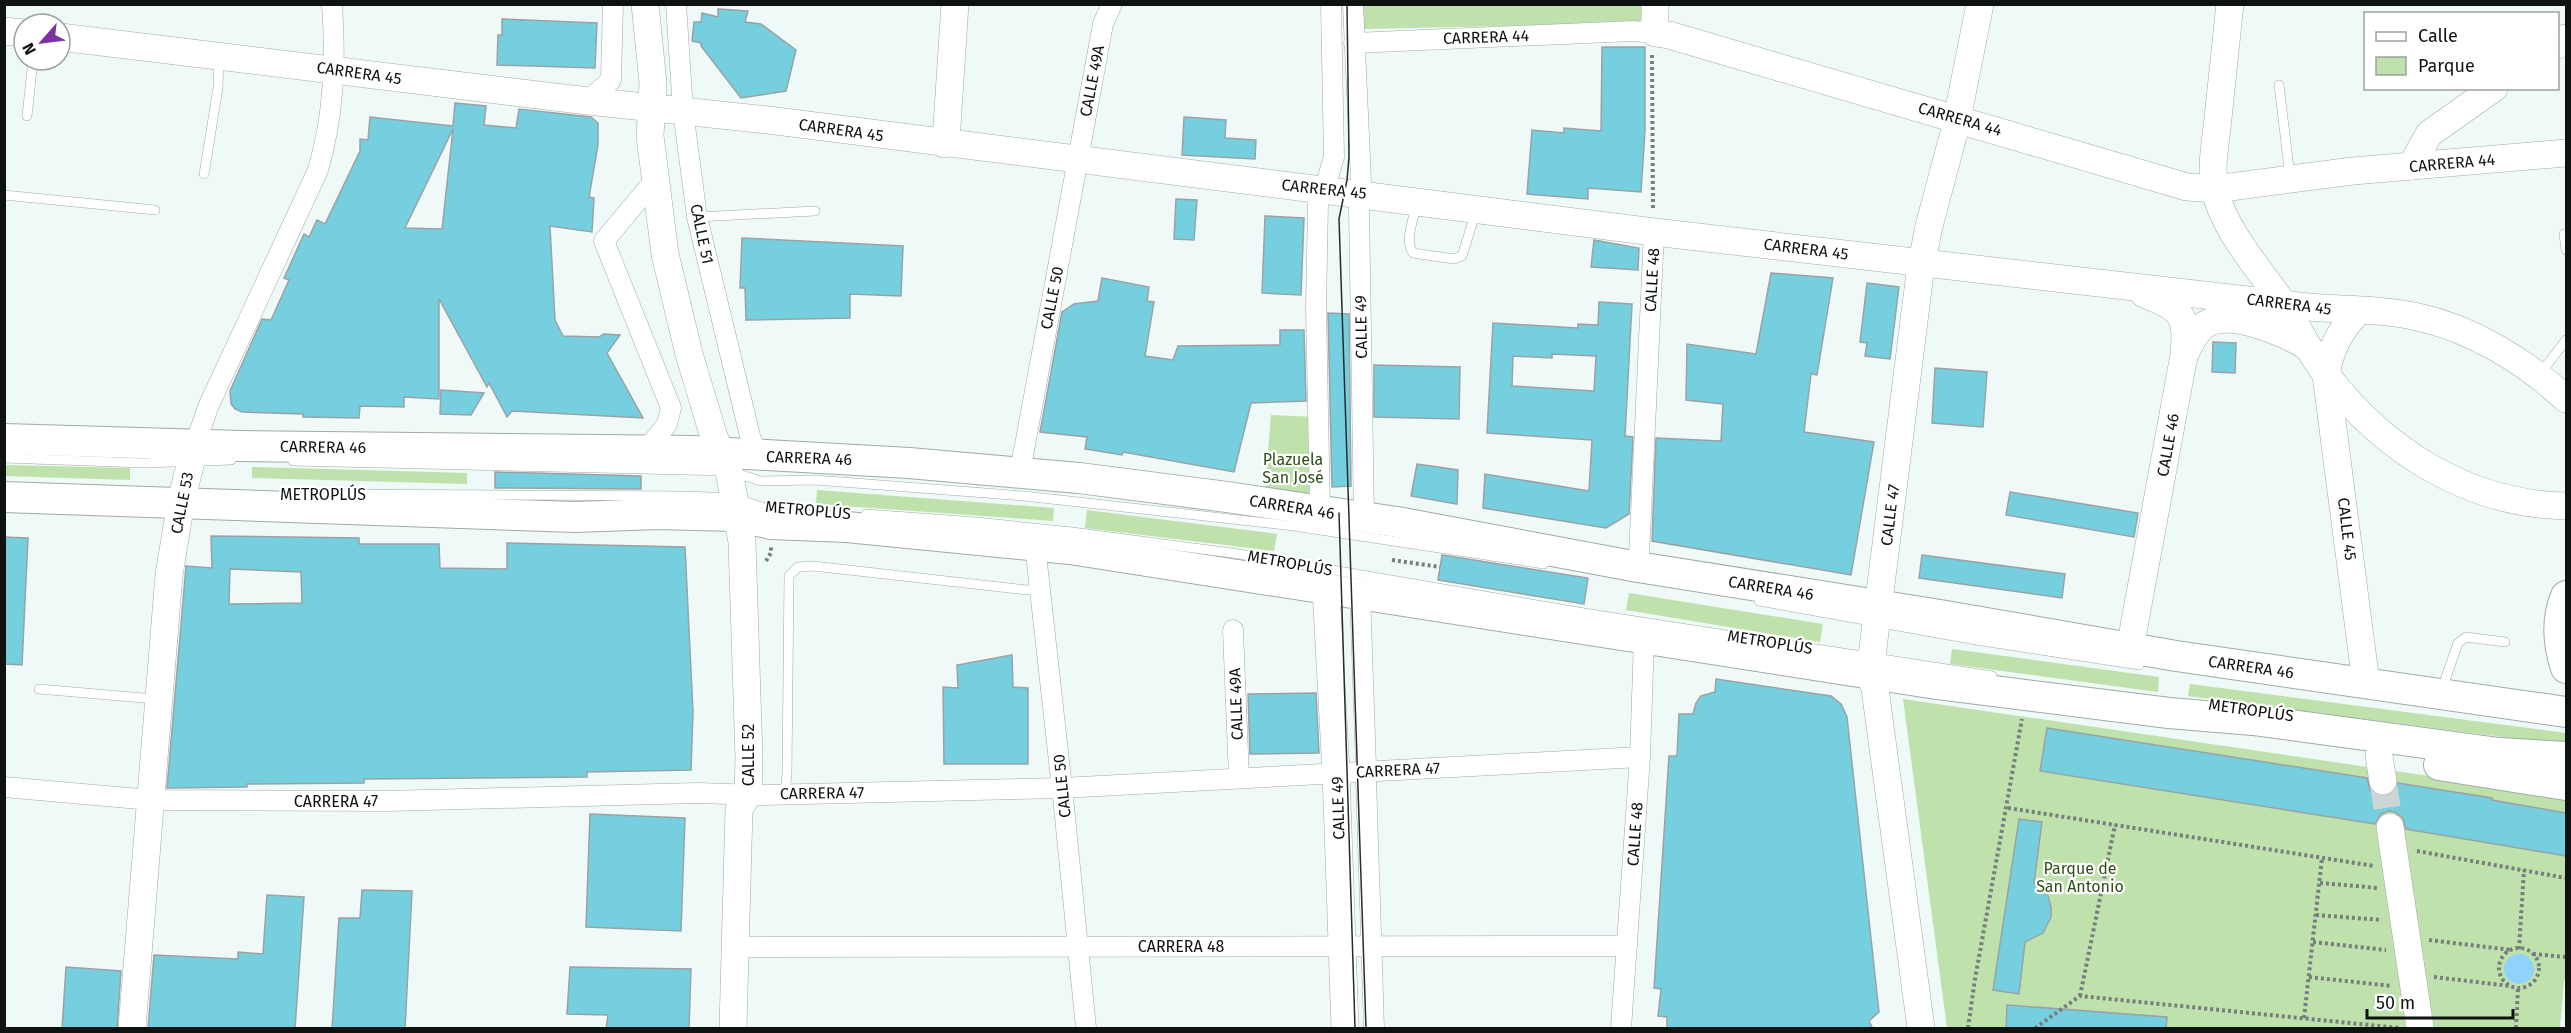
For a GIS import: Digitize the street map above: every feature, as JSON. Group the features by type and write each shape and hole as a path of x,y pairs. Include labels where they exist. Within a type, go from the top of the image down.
{"main road":[{"name":"CARRERA 46","path":"4,439 192,453 646,450 725,462 761,456 909,463 1020,472 1227,496 1364,518 1638,567 1878,614 2140,657 2366,683 2566,712"},
{"path":"4,497 183,494 575,517 657,514 734,507 771,524 847,527 1035,545 1326,588 1832,669 1871,664 1930,683 2169,713 2253,720 2499,753 2566,755"},
{"path":"2566,596 2560,619 2559,636 2566,668"},
{"path":"2169,713 2253,739 2381,768 2566,785"}],"street":[{"name":"CALLE 53","path":"132,1029 169,574 183,494 204,414 318,170 328,132 335,69 332,4"},
{"path":"588,101 611,80 613,4"},
{"path":"645,4 653,83 650,136 665,254 676,304 705,407 725,462 734,507"},
{"name":"CALLE 51","path":"676,4 683,111 697,217 750,440 761,456"},
{"path":"944,144 955,4"},
{"name":"CALLE 49A","path":"1078,160 1103,24 1112,4"},
{"path":"1328,177 1334,157 1331,4"},
{"path":"1353,4 1361,181"},
{"path":"1655,4 1655,33"},
{"name":"CALLE 47","path":"1921,1029 1871,664 1923,262 1929,226 1957,119 1980,4"},
{"path":"2215,189 2215,150 2230,4"},
{"name":"CARRERA 44","path":"1354,43 1633,31 1669,35 2187,187 2215,189 2411,166 2566,153"},
{"name":"CARRERA 45","path":"72,39 588,101 651,106 1654,232 2282,303 2399,314 2447,326 2481,340 2538,376 2566,399"},
{"path":"2411,166 2429,134 2491,90"},
{"name":"CALLE 50","path":"1020,472 1078,160"},
{"path":"646,450 667,424 671,408 604,241 654,181"},
{"name":"CALLE 45","path":"2215,189 2229,224 2282,303 2326,375"},
{"path":"1318,203 1316,308 1320,511"},
{"name":"CALLE 49","path":"1359,208 1364,518"},
{"name":"CALLE 48","path":"1639,556 1654,232"},
{"name":"CALLE 46","path":"2115,284 2161,301 2182,317 2187,329 2140,657"},
{"name":"CALLE 45","path":"2360,311 2344,327 2332,348 2326,375 2366,683"},
{"name":"CARRERA 45","path":"2184,355 2202,327 2212,321 2223,320 2270,329 2296,339 2309,348"},
{"path":"2326,375 2357,412 2376,430 2397,448 2425,465 2459,483 2487,494 2546,506 2566,506"},
{"name":"CALLE 52","path":"732,1029 739,809 748,795 744,578 742,542 734,507"},
{"name":"CALLE 50","path":"1035,545 1086,1029"},
{"name":"CALLE 49","path":"1326,588 1336,773 1345,1029"},
{"name":"CALLE 49","path":"1360,594 1374,1029"},
{"name":"CALLE 49A","path":"1233,630 1239,778"},
{"name":"CALLE 48","path":"1621,1029 1640,757 1644,639"},
{"name":"CARRERA 47","path":"4,787 151,800 388,801 697,793 748,795 1062,788 1640,757"},
{"path":"2391,837 2396,944 2401,980 2420,1029"},
{"name":"CARRERA 48","path":"735,947 1627,946"}],"lane":[{"path":"204,174 218,88 218,56"},
{"path":"27,116 32,72"},
{"path":"2279,85 2290,179"},
{"path":"4,195 156,210"},
{"path":"1416,201 1409,247 1413,253 1454,259 1462,256 1467,244 1474,208"},
{"path":"697,217 815,211"},
{"path":"2564,234 2566,250"},
{"path":"2538,376 2566,340"},
{"path":"4,458 105,462 192,453 242,460"},
{"name":"METROPLÚS","path":"277,461 725,462 761,481 815,480 1024,496 1283,524 1553,566"},
{"name":"METROPLÚS","path":"318,494 779,510"},
{"name":"METROPLÚS","path":"856,514 976,522 1228,552 1871,664 1997,676"},
{"path":"785,793 788,774 789,576 798,567 813,566 1027,590 1040,589"},
{"path":"1747,599 1878,614"},
{"path":"2440,694 2458,643 2466,637 2505,642"},
{"path":"39,689 158,700"},
{"name":"METROPLÚS","path":"2218,706 2566,755"},
{"path":"2535,718 2566,718"}],"path":[{"name":"CALLE 48","path":"1654,232 1652,59 1655,33"},
{"path":"1392,560 1440,567"},
{"path":"1968,1029 2024,710"},
{"path":"2007,808 2373,866"},
{"path":"2080,996 2115,825"},
{"path":"2391,837 2566,878"},
{"path":"2304,1018 2322,858"},
{"path":"2519,948 2524,870"},
{"path":"2319,884 2382,889"},
{"path":"2316,915 2384,920"},
{"path":"2313,942 2512,950 2519,948 2533,954 2566,957"},
{"path":"2511,986 2502,977 2500,971 2502,958 2512,950"},
{"path":"2309,977 2401,980 2518,988 2531,984 2539,973 2537,959 2533,954"},
{"path":"2516,1029 2518,988"},
{"path":"2035,1029 2080,996 2401,1028"}],"green space":[{"path":"1645,4 1646,15 1637,23 1365,29 1361,5"},
{"name":"Plazuela San José","path":"1271,415 1318,417 1319,499 1265,490"},
{"path":"5,465 130,468 130,480 5,476"},
{"path":"252,467 467,473 467,484 252,478"},
{"path":"817,490 1054,508 1053,521 816,504"},
{"path":"1087,510 1277,534 1274,551 1085,528"},
{"path":"1629,593 1823,624 1820,642 1626,610"},
{"path":"1952,649 2159,677 2158,692 1950,664"},
{"path":"2190,684 2566,733 2566,745 2188,696"},
{"name":"Parque de San Antonio","path":"1903,699 2566,796 2566,980 2564,981 2560,1028 1947,1028"}],"water":[{"path":"2519,954 2530,958 2534,969 2530,980 2519,984 2508,980 2504,969 2508,958"}],"building":[{"path":"718,9 748,11 745,22 761,24 796,50 786,91 741,98 701,43 692,41 694,22 701,22 702,13 718,17"},
{"path":"502,19 597,23 595,68 497,65 498,35 502,35"},
{"path":"1602,47 1645,47 1645,130 1641,192 1588,188 1588,199 1527,194 1532,130 1564,133 1564,128 1601,131"},
{"path":"455,103 486,106 484,125 516,128 519,109 591,117 598,123 598,145 589,197 594,198 592,232 550,226 555,320 563,336 620,335 607,353 643,418 512,411 507,417 489,383 487,387 439,299 439,399 404,397 404,407 360,406 359,418 303,417 303,414 242,412 235,409 231,404 230,391 262,319 271,320 289,280 284,278 304,234 309,237 317,220 325,224 360,151 360,139 368,140 370,117 453,126","holes":["453,129 442,229 405,228"]},
{"path":"1184,117 1226,120 1225,138 1256,140 1255,159 1182,155"},
{"path":"1176,199 1197,200 1194,240 1174,239"},
{"path":"1265,216 1304,218 1301,295 1262,293"},
{"path":"742,238 903,246 901,296 850,294 850,318 746,320 745,288 740,288"},
{"path":"1594,240 1639,248 1638,270 1591,267"},
{"path":"1771,273 1833,278 1817,375 1811,374 1804,432 1874,442 1851,575 1652,541 1656,438 1721,441 1723,404 1686,400 1687,344 1756,354"},
{"path":"1102,278 1149,287 1147,301 1154,302 1145,356 1173,360 1178,346 1280,345 1280,330 1304,330 1306,401 1251,403 1234,472 1123,452 1122,455 1085,449 1087,437 1040,432 1062,312 1074,304 1098,301"},
{"path":"1867,283 1899,287 1890,359 1865,356 1867,343 1860,342"},
{"path":"1599,302 1632,304 1625,436 1633,437 1629,514 1606,528 1483,508 1485,474 1589,491 1592,440 1487,433 1493,323 1578,328 1578,324 1598,325","holes":["1552,354 1596,356 1594,391 1512,386 1513,356 1552,358"]},
{"path":"1328,313 1349,314 1351,486 1332,487"},
{"path":"2213,342 2236,343 2235,373 2212,372"},
{"path":"1374,365 1460,367 1459,419 1374,417"},
{"path":"1935,368 1987,372 1983,427 1932,423"},
{"path":"441,390 484,393 471,415 440,414"},
{"path":"1417,464 1458,470 1457,504 1411,496"},
{"path":"495,472 641,476 641,489 495,488"},
{"path":"2010,492 2138,513 2134,537 2006,515"},
{"path":"211,536 359,538 359,544 439,544 440,568 507,569 507,543 685,547 693,712 691,770 587,772 587,777 364,779 364,783 247,784 247,787 167,788 186,566 212,568","holes":["230,569 301,572 302,603 229,604"]},
{"path":"4,537 28,538 22,665 4,664"},
{"path":"1442,555 1588,578 1584,604 1438,580"},
{"path":"1922,555 2065,574 2062,598 1919,578"},
{"path":"1012,655 1013,687 1028,688 1028,764 944,764 943,687 958,688 957,665"},
{"path":"1716,679 1831,696 1841,704 1847,717 1879,1012 1869,1021 1873,1029 1667,1029 1667,1017 1658,1016 1661,989 1654,988 1669,756 1677,756 1679,714 1693,714 1701,696 1715,692"},
{"path":"1316,693 1319,753 1250,754 1248,694"},
{"path":"2047,728 2367,778 2370,790 2378,796 2385,797 2392,794 2398,783 2566,813 2566,856 2406,829 2403,818 2395,812 2388,811 2381,814 2375,824 2040,771"},
{"path":"590,814 685,818 681,931 586,927"},
{"path":"2019,819 2042,822 2034,883 2048,896 2051,917 2043,933 2025,942 2019,994 1993,990"},
{"path":"362,890 412,891 405,1029 332,1029 339,918 360,918"},
{"path":"267,895 304,897 295,1029 148,1029 154,955 238,959 238,952 263,954"},
{"path":"66,967 121,971 117,1029 62,1029"},
{"path":"570,967 691,969 689,1029 606,1029 608,1015 567,1014"},
{"path":"2007,1005 2167,1017 2166,1029 2006,1029"}],"tunnel":[{"path":"2383,781 2390,827"}],"tram line":[{"path":"1347,4 1349,157 1339,219 1366,1028"},
{"path":"1339,513 1355,1028"}]}
